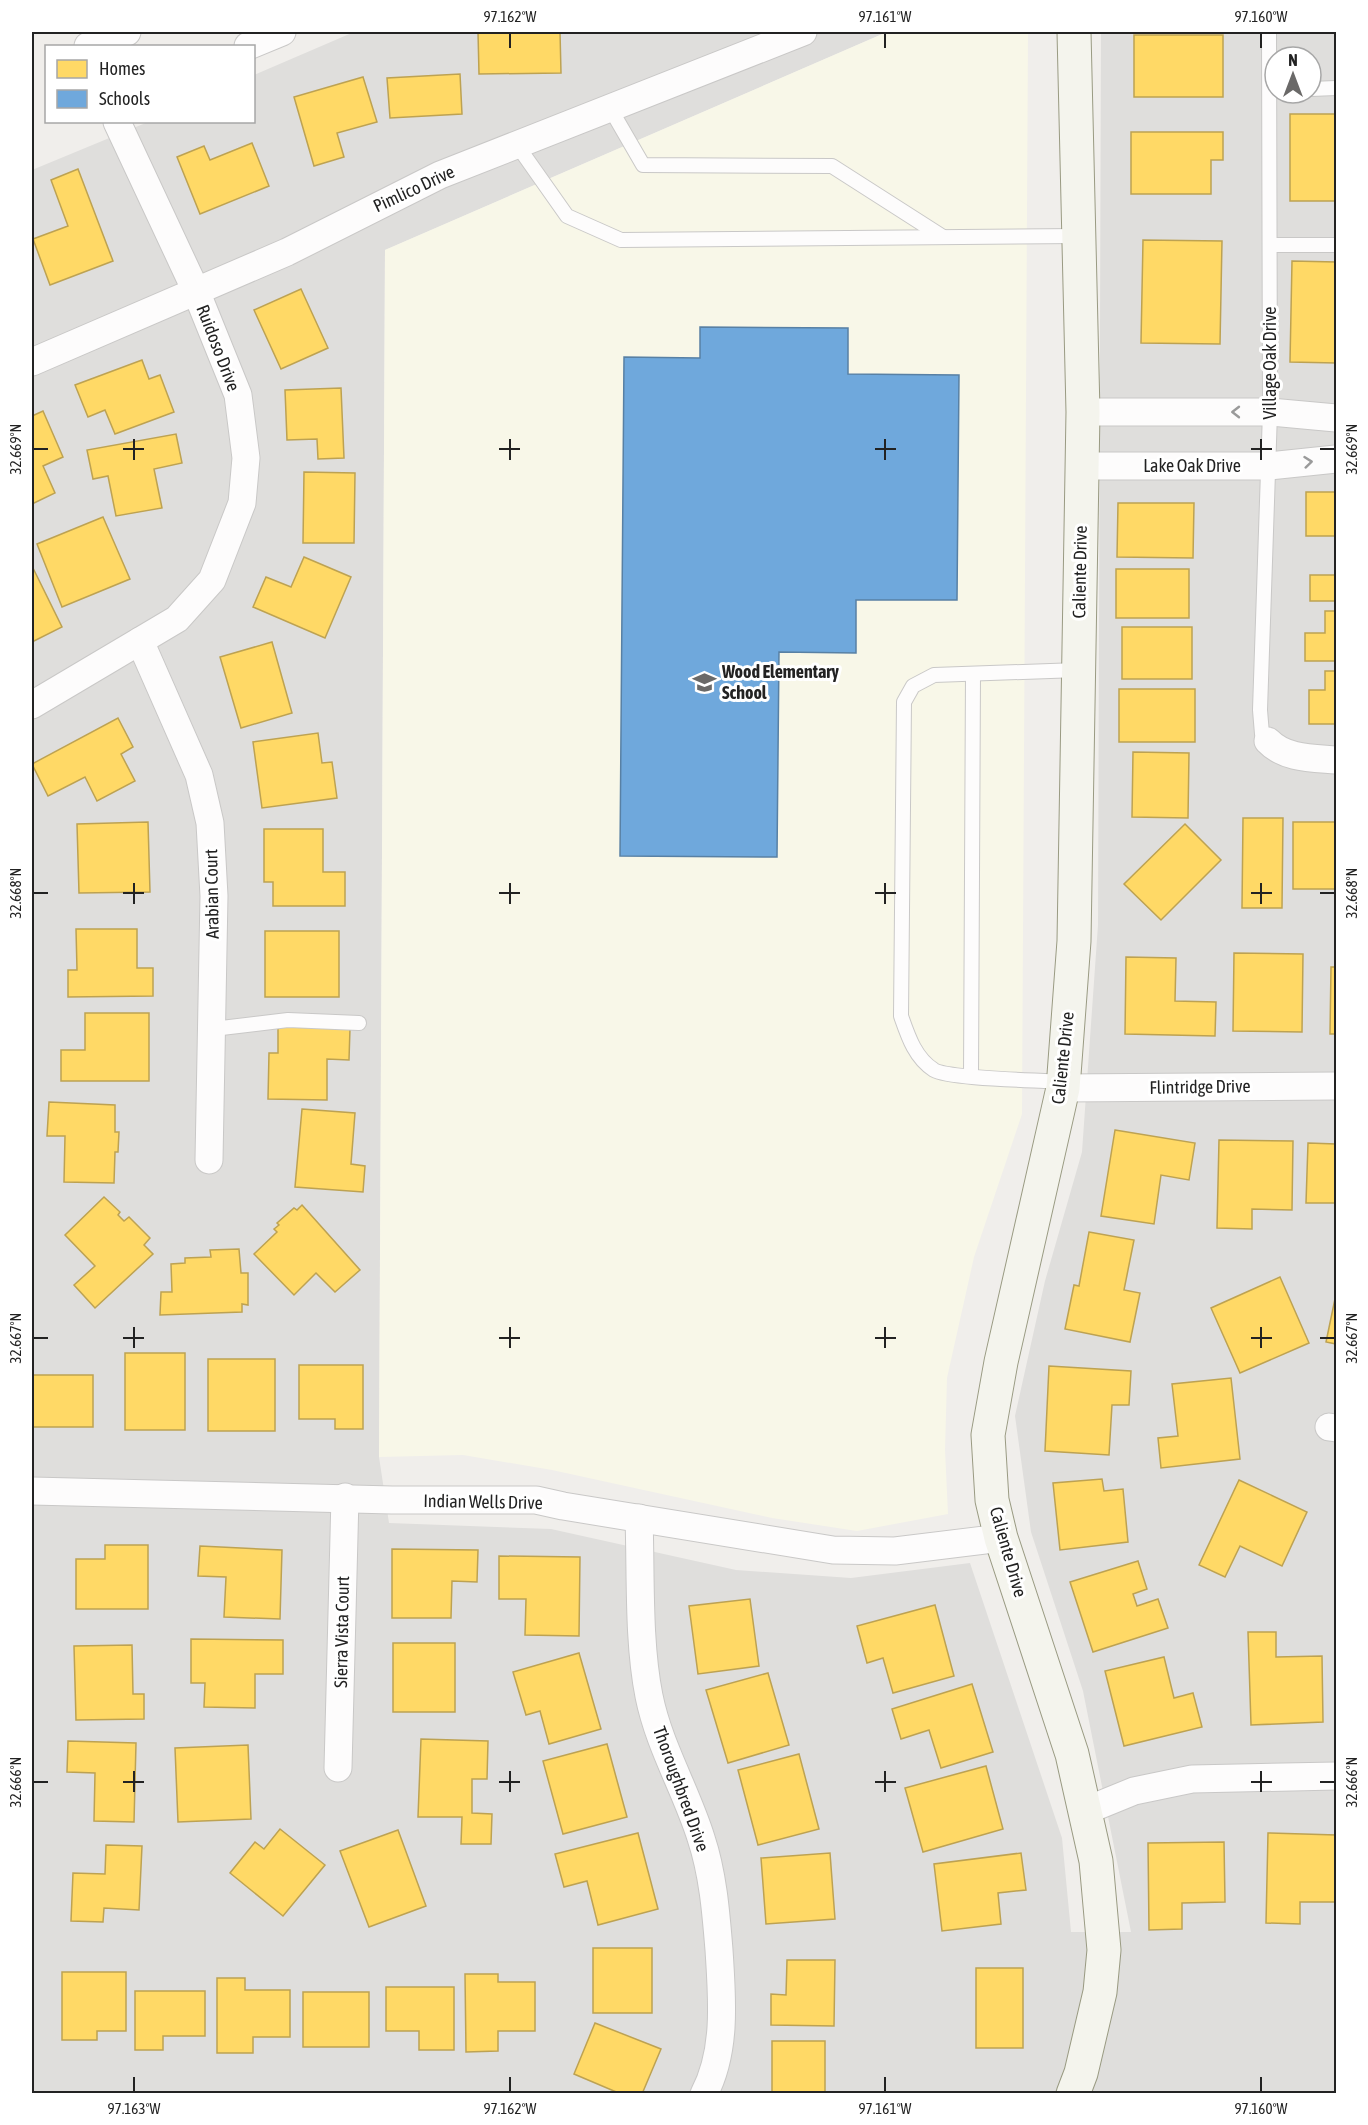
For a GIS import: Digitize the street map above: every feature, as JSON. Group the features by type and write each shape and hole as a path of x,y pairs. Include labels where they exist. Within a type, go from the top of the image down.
{"street":[{"path":"91,45 127,32"},
{"path":"250,45 282,32"},
{"name":"Pimlico Drive","path":"32,362 287,252 440,175 803,32"},
{"name":"Caliente Drive","path":"1073,2094 1081,2073 1100,1992 1104,1950 1096,1861 1072,1754 1001,1539 992,1500 988,1436 1001,1362 1063,1085 1074,941 1083,412 1074,32"},
{"name":"Ruidoso Drive","path":"32,705 177,618 212,580 242,503 246,458 238,395 196,291 117,123"},
{"path":"1083,412 1270,412 1336,418"},
{"name":"Lake Oak Drive","path":"1082,466 1269,466 1336,459"},
{"name":"Arabian Court","path":"140,641 199,775 210,823 214,896 209,1160"},
{"path":"1268,741 1276,750 1290,755 1336,760"},
{"name":"Flintridge Drive","path":"1063,1085 1336,1086"},
{"name":"Indian Wells Drive","path":"32,1491 345,1497 392,1500 536,1500 833,1550 896,1551 1001,1539"},
{"name":"Sierra Vista Court","path":"338,1768 345,1497"},
{"name":"Thoroughbred Drive","path":"639,1518 644,1650 649,1696 659,1731 702,1839 716,1904 723,2005 718,2051 704,2094"},
{"path":"1085,1811 1134,1791 1192,1779 1336,1776"}],"lane":[{"name":"Village Oak Drive","path":"1268,741 1262,734 1260,710 1269,466 1272,105"},
{"path":"610,108 643,165 832,166 943,237"},
{"path":"517,145 567,216 621,240 1078,236"},
{"path":"1270,245 1336,245"},
{"path":"1063,1085 936,1071 920,1057 909,1039 901,1016 904,702 913,686 934,675 1078,670"},
{"path":"971,1076 973,675"},
{"path":"213,1029 288,1020 358,1023"}],"shaded area":[{"path":"354,32 887,32 385,250 379,1457 389,1523 551,1529 736,1570 851,1578 970,1563 1062,1838 1071,1932 1131,1932 1083,1691 1031,1532 1015,1416 1045,1281 1082,1152 1098,925 1101,32 1336,32 1336,2093 32,2094 32,170 146,123 255,123 255,75"},
{"name":"Wood Elementary School","path":"887,32 1028,32 1022,1114 974,1257 947,1378 945,1450 948,1514 857,1531 772,1518 552,1470 463,1455 379,1457 385,250"}],"building: Homes":[{"path":"478,32 560,32 561,73 479,74"},
{"path":"1134,35 1223,35 1223,97 1134,97"},
{"path":"460,74 462,114 390,118 387,78"},
{"path":"363,77 377,122 337,133 344,157 314,166 294,97"},
{"path":"1290,114 1336,114 1336,201 1290,201"},
{"path":"1131,132 1223,132 1223,160 1211,160 1211,194 1131,194"},
{"path":"252,143 269,186 200,214 177,157 204,146 210,160"},
{"path":"78,169 113,261 50,285 33,239 68,226 51,180"},
{"path":"1143,240 1222,241 1220,344 1141,343"},
{"path":"1292,261 1336,262 1336,363 1290,362"},
{"path":"301,289 328,348 281,369 254,310"},
{"path":"142,360 149,379 160,375 174,412 115,434 105,410 88,417 75,385"},
{"path":"341,388 344,458 318,459 317,439 287,440 285,390"},
{"path":"43,411 63,457 43,466 55,493 32,504 32,416"},
{"path":"176,434 182,463 154,469 162,508 116,516 108,476 93,479 87,450"},
{"path":"304,472 355,473 354,543 303,543"},
{"path":"1306,492 1336,492 1336,536 1306,536"},
{"path":"1118,503 1194,503 1193,558 1117,557"},
{"path":"103,517 130,579 62,607 37,544"},
{"path":"304,557 351,577 325,638 253,607 266,577 291,587"},
{"path":"32,566 62,627 32,642"},
{"path":"1116,569 1189,569 1189,618 1116,618"},
{"path":"1310,575 1336,575 1336,601 1310,601"},
{"path":"1325,611 1336,611 1336,661 1305,661 1305,633 1325,633"},
{"path":"1122,627 1192,627 1192,679 1122,679"},
{"path":"272,642 292,713 241,728 220,657"},
{"path":"1325,671 1336,671 1336,724 1309,724 1309,690 1325,690"},
{"path":"1119,689 1195,689 1195,742 1119,742"},
{"path":"118,718 133,747 121,754 135,781 97,801 85,777 48,796 32,764"},
{"path":"318,733 322,763 332,762 337,798 262,808 253,742"},
{"path":"1133,752 1189,753 1188,818 1132,817"},
{"path":"1243,818 1283,818 1282,908 1242,908"},
{"path":"148,822 150,892 79,893 77,824"},
{"path":"1293,822 1336,822 1336,889 1293,889"},
{"path":"1185,824 1221,860 1161,920 1124,884"},
{"path":"264,829 323,829 323,872 345,872 345,906 273,906 273,882 264,882"},
{"path":"76,929 137,929 137,968 153,968 153,996 68,997 68,970 77,970"},
{"path":"265,931 339,931 339,997 265,997"},
{"path":"1234,953 1303,954 1302,1032 1233,1031"},
{"path":"1126,957 1176,958 1175,1001 1216,1002 1215,1036 1125,1034"},
{"path":"1331,967 1336,967 1336,1034 1330,1034"},
{"path":"85,1013 149,1013 149,1081 61,1081 61,1050 85,1050"},
{"path":"278,1027 350,1028 349,1060 327,1059 327,1100 268,1099 269,1053 278,1053"},
{"path":"49,1102 115,1105 115,1132 119,1132 118,1152 115,1152 114,1183 64,1182 65,1136 47,1136"},
{"path":"302,1109 355,1113 351,1164 365,1166 363,1192 295,1187"},
{"path":"1115,1130 1195,1143 1189,1180 1161,1175 1154,1224 1101,1216"},
{"path":"1219,1140 1293,1141 1292,1210 1252,1209 1252,1229 1217,1228"},
{"path":"1308,1143 1336,1144 1336,1203 1306,1203"},
{"path":"104,1197 120,1212 118,1215 124,1221 129,1217 150,1238 144,1245 153,1254 95,1308 74,1285 95,1266 65,1235"},
{"path":"302,1205 360,1270 335,1292 316,1273 294,1295 254,1254 277,1232 274,1229 279,1225 277,1223 294,1208 297,1210"},
{"path":"1089,1232 1134,1240 1124,1290 1140,1293 1130,1342 1065,1329 1074,1285 1079,1286"},
{"path":"239,1249 241,1273 248,1273 248,1305 242,1304 242,1312 160,1315 161,1292 172,1292 171,1264 185,1263 185,1258 211,1257 210,1250"},
{"path":"1280,1277 1309,1343 1240,1373 1211,1308"},
{"path":"1336,1294 1336,1344 1326,1342"},
{"path":"125,1353 185,1353 185,1430 125,1430"},
{"path":"208,1359 275,1359 275,1431 208,1431"},
{"path":"299,1365 363,1365 363,1429 335,1429 335,1419 299,1419"},
{"path":"1049,1366 1131,1371 1129,1405 1112,1405 1109,1455 1045,1451"},
{"path":"32,1375 93,1375 93,1427 32,1427"},
{"path":"1231,1378 1240,1459 1161,1468 1158,1438 1178,1436 1172,1384"},
{"path":"1102,1479 1104,1491 1123,1489 1128,1542 1060,1550 1053,1483"},
{"path":"1239,1480 1307,1512 1282,1566 1240,1546 1225,1577 1199,1565"},
{"path":"1336,1507 1336,1571 1335,1571"},
{"path":"105,1545 148,1545 148,1609 76,1609 76,1559 105,1559"},
{"path":"200,1546 282,1550 280,1619 224,1617 226,1577 198,1576"},
{"path":"392,1549 478,1550 477,1582 452,1581 451,1618 392,1618"},
{"path":"499,1556 580,1557 579,1636 525,1635 526,1599 499,1599"},
{"path":"1138,1561 1147,1589 1133,1594 1137,1606 1158,1599 1168,1628 1093,1652 1070,1582"},
{"path":"750,1599 759,1666 698,1674 689,1606"},
{"path":"935,1605 954,1676 893,1693 883,1658 867,1663 857,1626"},
{"path":"1248,1632 1276,1632 1276,1657 1322,1656 1323,1722 1251,1725"},
{"path":"191,1639 283,1640 283,1674 255,1674 255,1708 204,1707 205,1683 191,1683"},
{"path":"393,1643 455,1643 455,1712 393,1712"},
{"path":"132,1645 133,1694 144,1694 144,1719 76,1720 74,1646"},
{"path":"579,1653 601,1729 549,1744 540,1711 526,1715 513,1672"},
{"path":"1164,1657 1174,1698 1193,1693 1202,1727 1124,1746 1105,1671"},
{"path":"768,1673 789,1745 728,1763 706,1690"},
{"path":"972,1684 993,1752 941,1768 929,1730 901,1739 892,1709"},
{"path":"421,1739 488,1741 487,1779 472,1779 472,1813 492,1814 491,1844 461,1844 462,1817 418,1817"},
{"path":"68,1741 136,1743 134,1822 94,1821 95,1773 67,1772"},
{"path":"607,1744 627,1817 563,1834 543,1761"},
{"path":"248,1745 251,1819 178,1822 175,1748"},
{"path":"799,1754 819,1829 758,1845 738,1770"},
{"path":"986,1766 1003,1829 923,1852 905,1788"},
{"path":"280,1829 325,1865 283,1916 230,1873 255,1842 264,1849"},
{"path":"398,1830 426,1906 369,1927 340,1851"},
{"path":"638,1833 658,1909 598,1925 587,1881 564,1887 555,1854"},
{"path":"1268,1833 1336,1835 1336,1902 1300,1902 1300,1924 1266,1923"},
{"path":"1224,1842 1225,1902 1182,1903 1182,1929 1149,1930 1148,1843"},
{"path":"106,1845 142,1846 139,1910 104,1908 103,1922 71,1921 73,1873 105,1874"},
{"path":"830,1853 835,1919 766,1924 761,1858"},
{"path":"1021,1853 1026,1890 998,1893 1001,1924 942,1931 934,1864"},
{"path":"593,1948 652,1948 652,2013 593,2013"},
{"path":"787,1960 835,1960 834,2026 771,2025 771,1994 786,1995"},
{"path":"976,1968 1023,1968 1023,2048 976,2048"},
{"path":"62,1972 126,1972 126,2031 97,2031 97,2040 62,2040"},
{"path":"465,1974 498,1974 498,1982 535,1982 535,2031 498,2031 498,2051 466,2052"},
{"path":"217,1978 245,1978 245,1990 290,1990 290,2037 253,2037 253,2053 217,2053"},
{"path":"386,1987 454,1987 454,2050 419,2050 419,2031 386,2031"},
{"path":"135,1991 205,1991 205,2036 163,2036 163,2050 135,2050"},
{"path":"303,1992 369,1992 369,2047 303,2047"},
{"path":"595,2023 661,2049 642,2094 621,2094 574,2074"},
{"path":"772,2041 825,2041 825,2094 772,2094"}],"building: Schools":[{"path":"700,327 848,328 848,374 959,375 957,600 856,600 856,653 779,652 777,857 620,856 624,357 700,358"}],"place":[{"name":"Wood Elementary School","path":"704,682"}]}
